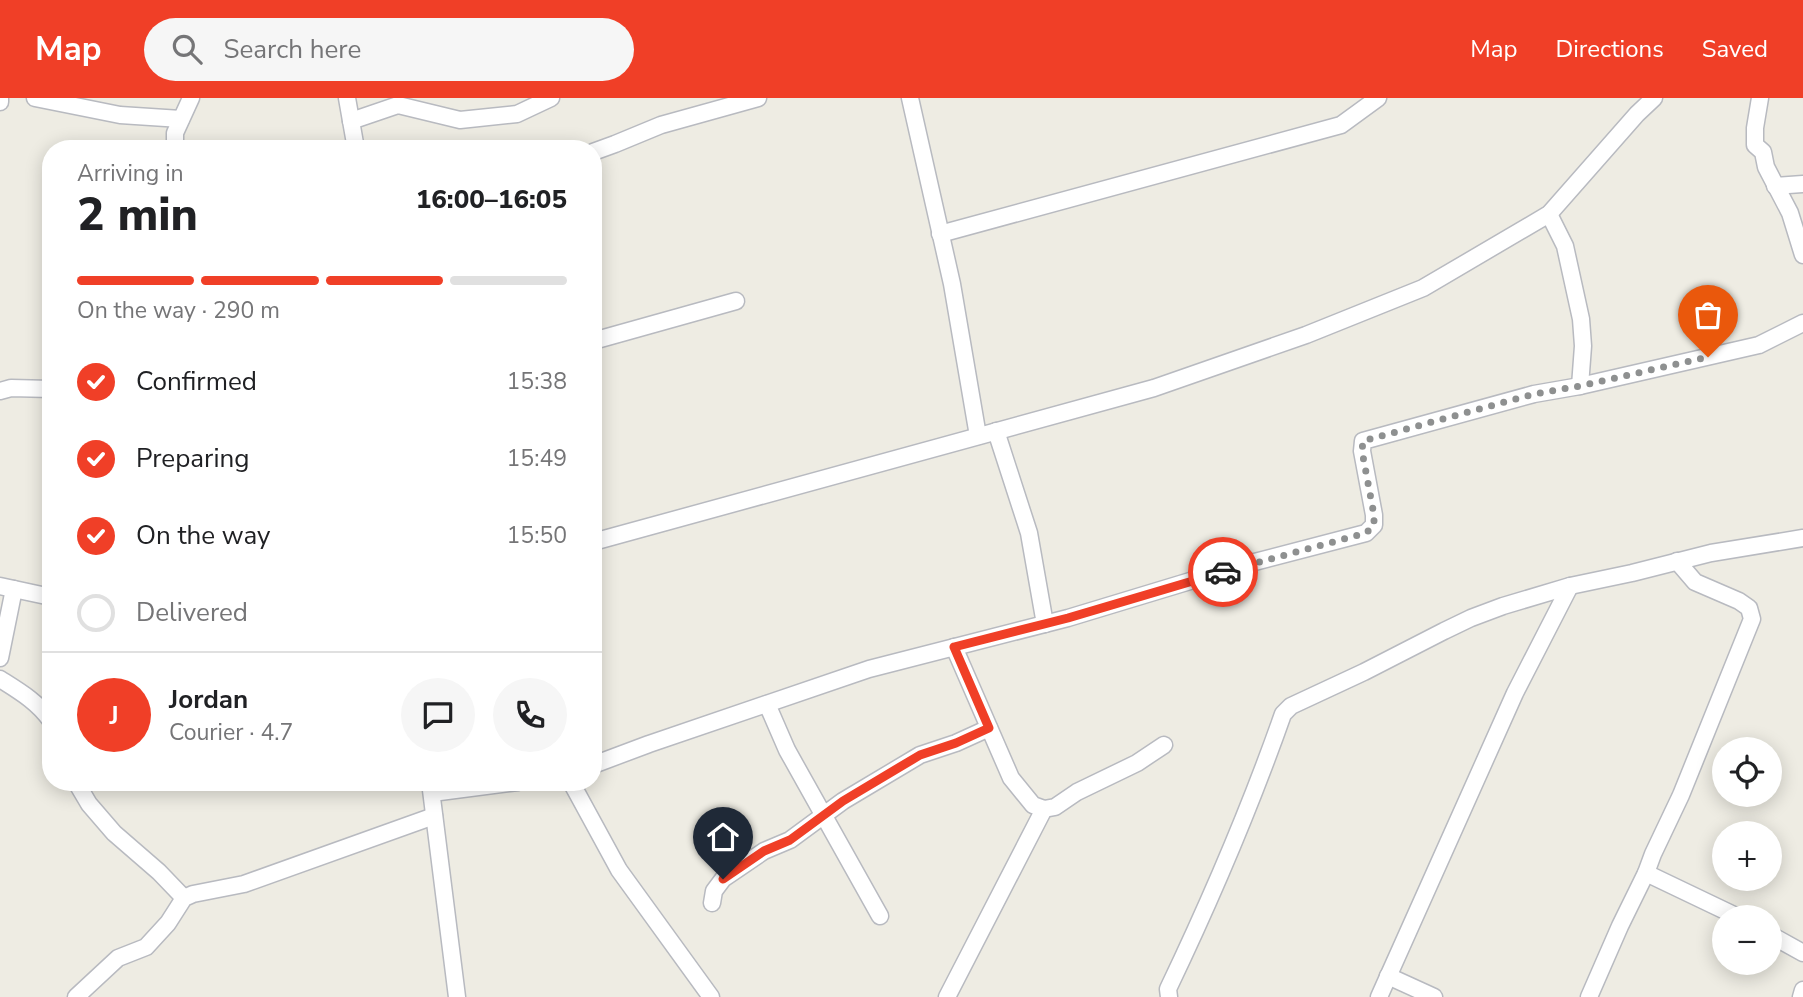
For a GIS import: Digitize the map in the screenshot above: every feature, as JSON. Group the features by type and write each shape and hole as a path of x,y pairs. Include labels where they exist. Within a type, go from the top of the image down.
{"street":[{"path":"35,98 120,115 181,119"},
{"path":"175,140 175,133 191,98"},
{"path":"347,98 354,140"},
{"path":"351,121 398,105 460,120 517,114 551,98"},
{"path":"602,148 661,125 758,98"},
{"path":"910,98 951,284 978,436"},
{"path":"940,234 1342,125 1378,98"},
{"path":"602,540 1154,388 1306,335 1423,288 1549,214 1654,98"},
{"path":"1760,98 1755,145 1763,152 1766,167 1790,214 1803,255"},
{"path":"1775,186 1803,184"},
{"path":"1549,214 1565,246 1581,319 1583,346 1580,386"},
{"path":"602,338 736,301"},
{"path":"602,762 869,669 1045,624 1243,565 1366,533 1374,525 1374,515 1362,451 1363,441 1534,394 1759,345 1803,323"},
{"path":"0,391 11,388 42,389"},
{"path":"996,431 1028,533 1045,624"},
{"path":"1168,997 1168,989 1232,850 1287,709 1471,618 1503,606 1570,586 1711,553 1803,538"},
{"path":"1589,997 1681,794 1752,619 1749,608 1695,582 1677,561"},
{"path":"1379,997 1515,693 1570,586"},
{"path":"0,658 7,588 42,595"},
{"path":"954,647 1011,778 1033,806 1044,810 1055,807 1077,792 1137,764 1164,745"},
{"path":"0,680 42,710"},
{"path":"767,704 788,750 880,916"},
{"path":"712,903 714,891 723,879 764,851 790,840 843,801 920,755 989,728"},
{"path":"81,791 114,833 184,898"},
{"path":"431,791 457,997"},
{"path":"576,791 619,870 711,997"},
{"path":"947,997 1044,810"},
{"path":"76,997 118,958 146,947 168,923 184,898 211,889 244,884 435,817"},
{"path":"1646,873 1713,905"},
{"path":"1782,941 1803,953"},
{"path":"1388,976 1434,997"},
{"path":"1801,997 1803,990"}],"way so far":[{"path":"1223,572 1366,533 1374,525 1374,515 1362,451 1363,441 1534,394 1708,357"}],"route":[{"path":"723,879 764,851 790,840 843,801 920,755 989,728 954,647 1068,618 1223,572"}]}
